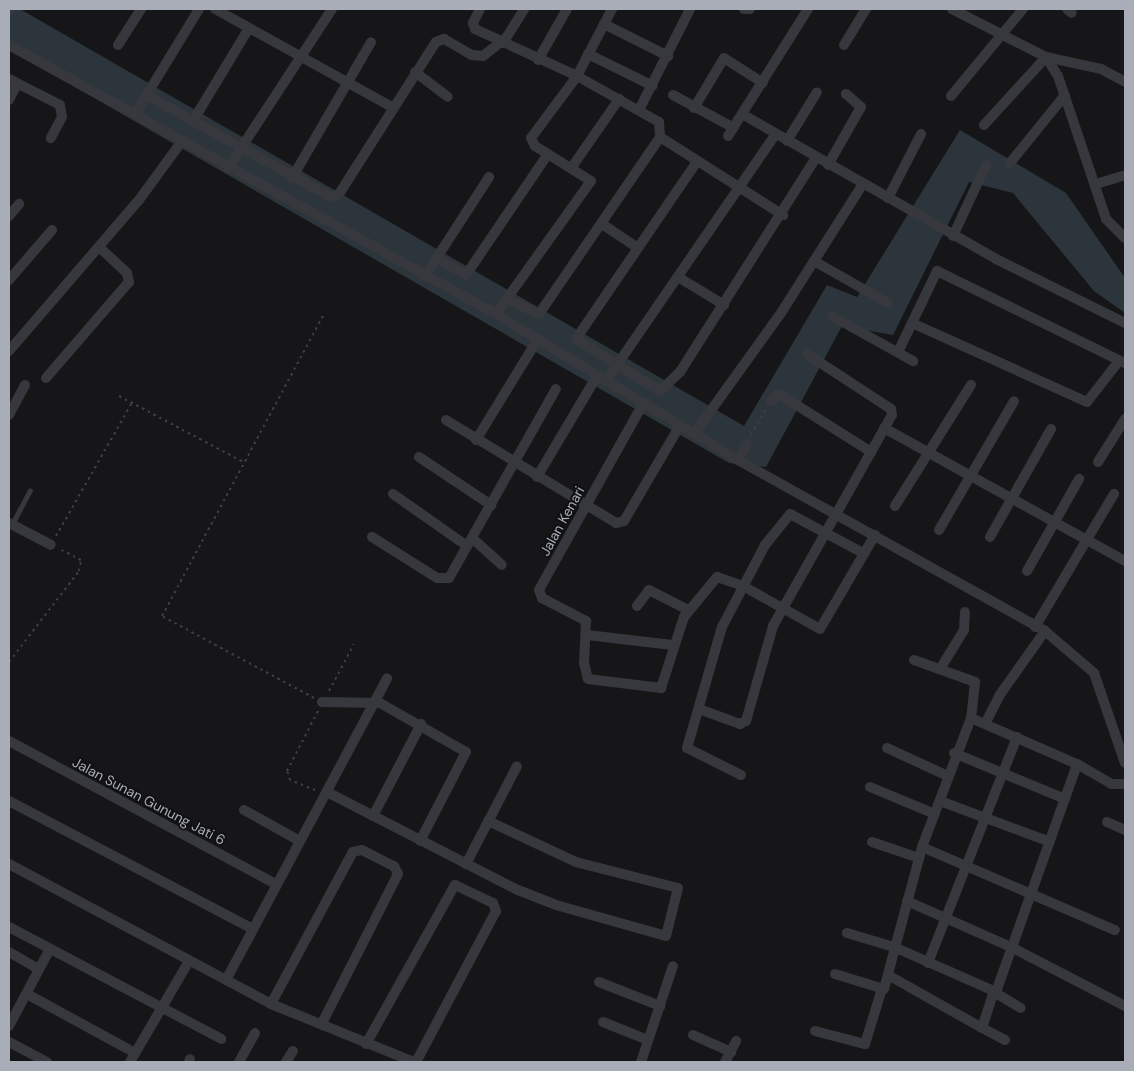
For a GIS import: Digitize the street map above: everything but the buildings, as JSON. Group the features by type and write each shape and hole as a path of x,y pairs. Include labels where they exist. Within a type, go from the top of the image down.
{"street":[{"path":"118,45 141,9"},
{"path":"136,113 199,9"},
{"path":"215,9 392,107"},
{"path":"230,164 238,149 332,9"},
{"path":"9,45 136,113 182,141 230,164 427,274 501,306 539,314 660,138 661,124 577,76 538,60 473,27 480,9"},
{"path":"146,96 324,196 339,194 392,107 439,40 483,56 502,42 524,9"},
{"path":"538,60 567,9"},
{"path":"501,306 591,181 572,167 548,154 531,138 577,76 612,9"},
{"path":"639,110 668,56 689,9"},
{"path":"744,9 750,9"},
{"path":"673,95 731,132 763,84 808,9"},
{"path":"844,45 866,9"},
{"path":"952,9 1004,33 1046,57 1101,69 1125,82"},
{"path":"952,96 1023,9"},
{"path":"604,24 668,56"},
{"path":"193,121 249,28"},
{"path":"292,178 371,42"},
{"path":"588,54 653,86"},
{"path":"1046,57 1065,95 1106,219 1125,238"},
{"path":"984,125 1046,57"},
{"path":"694,108 724,58 763,84"},
{"path":"415,72 448,97"},
{"path":"9,100 13,81 60,105 62,117 51,138"},
{"path":"787,141 817,92"},
{"path":"828,165 861,107 846,94"},
{"path":"1010,163 1065,95"},
{"path":"572,167 619,99"},
{"path":"742,114 774,135 953,236 1125,323"},
{"path":"888,198 921,134"},
{"path":"537,477 604,379 615,368 740,190 774,135"},
{"path":"660,138 696,163 783,215"},
{"path":"9,351 99,247 182,141"},
{"path":"436,260 466,275 548,154"},
{"path":"696,163 576,338 615,368 660,392 666,389 724,305 783,215 816,158"},
{"path":"953,236 986,165"},
{"path":"1096,184 1125,175"},
{"path":"427,274 489,177"},
{"path":"698,429 814,261 863,184"},
{"path":"9,216 19,204"},
{"path":"602,224 638,248"},
{"path":"9,280 52,230"},
{"path":"46,378 129,282 127,273 99,247"},
{"path":"814,261 888,303"},
{"path":"898,350 937,271 1122,362 1087,402 912,323"},
{"path":"678,277 724,305"},
{"path":"501,306 538,339 680,425 698,429 742,452 837,512 1045,633 1094,673 1125,762"},
{"path":"832,316 898,350 913,361"},
{"path":"476,440 538,339"},
{"path":"699,709 745,722 766,642 782,609 884,428 891,409 807,354"},
{"path":"9,415 25,385"},
{"path":"895,506 971,385"},
{"path":"372,538 443,580 449,578 556,389"},
{"path":"778,397 871,452"},
{"path":"939,530 1014,401"},
{"name":"Jalan Kenari","path":"587,635 586,621 542,598 539,590 644,402"},
{"path":"1098,462 1125,419"},
{"path":"446,420 514,464 608,520 622,523 680,425"},
{"path":"884,428 1125,561"},
{"path":"990,536 1051,429"},
{"path":"419,457 490,505"},
{"path":"1027,571 1079,479"},
{"path":"394,494 470,542 502,565"},
{"path":"1035,627 1114,494"},
{"path":"740,775 687,751 722,627 743,586 786,514 825,532 863,553"},
{"path":"10,524 51,545"},
{"path":"672,645 587,635 584,663 588,679 652,689 666,682 672,645 688,610 717,577 743,586 820,629 874,534"},
{"path":"637,606 649,590 688,610"},
{"path":"940,669 964,630 965,612"},
{"path":"986,722 999,696 1045,633"},
{"path":"815,1031 865,1044 888,975 894,946 922,847 940,801 954,753 971,718 975,682 914,660"},
{"path":"226,980 387,678"},
{"path":"322,702 375,702 421,724 466,752 420,841"},
{"path":"971,718 986,722 1122,785"},
{"path":"373,816 421,724"},
{"path":"928,963 987,819 1016,737"},
{"name":"Jalan Sunan Gunung Jati 6","path":"9,741 277,885"},
{"path":"887,748 948,776"},
{"path":"954,753 1065,799"},
{"path":"982,1028 994,992 1013,948 1077,764"},
{"path":"466,864 516,766"},
{"path":"870,787 935,814"},
{"path":"327,792 466,864 556,905 666,936 678,888 576,862 488,821"},
{"path":"9,801 253,929"},
{"path":"940,801 1050,842"},
{"path":"244,810 300,841"},
{"path":"1107,822 1125,830"},
{"path":"872,842 919,858"},
{"path":"922,847 1081,913 1115,930"},
{"path":"271,1004 353,852 362,850 394,866 398,874 321,1025"},
{"path":"9,864 271,1004 366,1044 415,1062 496,911 493,904 455,885 366,1044"},
{"path":"907,901 945,920 1013,948 1125,1006"},
{"path":"9,927 221,1039"},
{"path":"847,933 894,946 994,992 1021,1008"},
{"path":"9,1026 12,1013 27,994 50,949"},
{"path":"9,952 39,969"},
{"path":"27,994 132,1058 188,961"},
{"path":"641,1062 673,966"},
{"path":"835,974 881,992"},
{"path":"888,975 1005,1040"},
{"path":"599,982 660,1006"},
{"path":"603,1022 648,1040"},
{"path":"239,1062 255,1034"},
{"path":"693,1034 730,1052"},
{"path":"725,1062 736,1041"},
{"path":"9,1042 47,1062"},
{"path":"286,1062 293,1051"}],"lane":[{"path":"10,524 30,490"}],"path":[{"path":"322,702 162,616 324,314"},
{"path":"119,396 244,463"},
{"path":"742,452 778,397"},
{"path":"9,662 82,565 80,560 51,545 132,403"},
{"path":"327,792 308,789 287,775 322,702 354,644"}],"shaded area":[{"path":"9,9 20,9 744,426 827,285 857,297 960,130 1066,193 1125,278 1125,313 1094,291 1013,193 969,182 893,335 842,326 766,467 729,463 9,49"}]}
